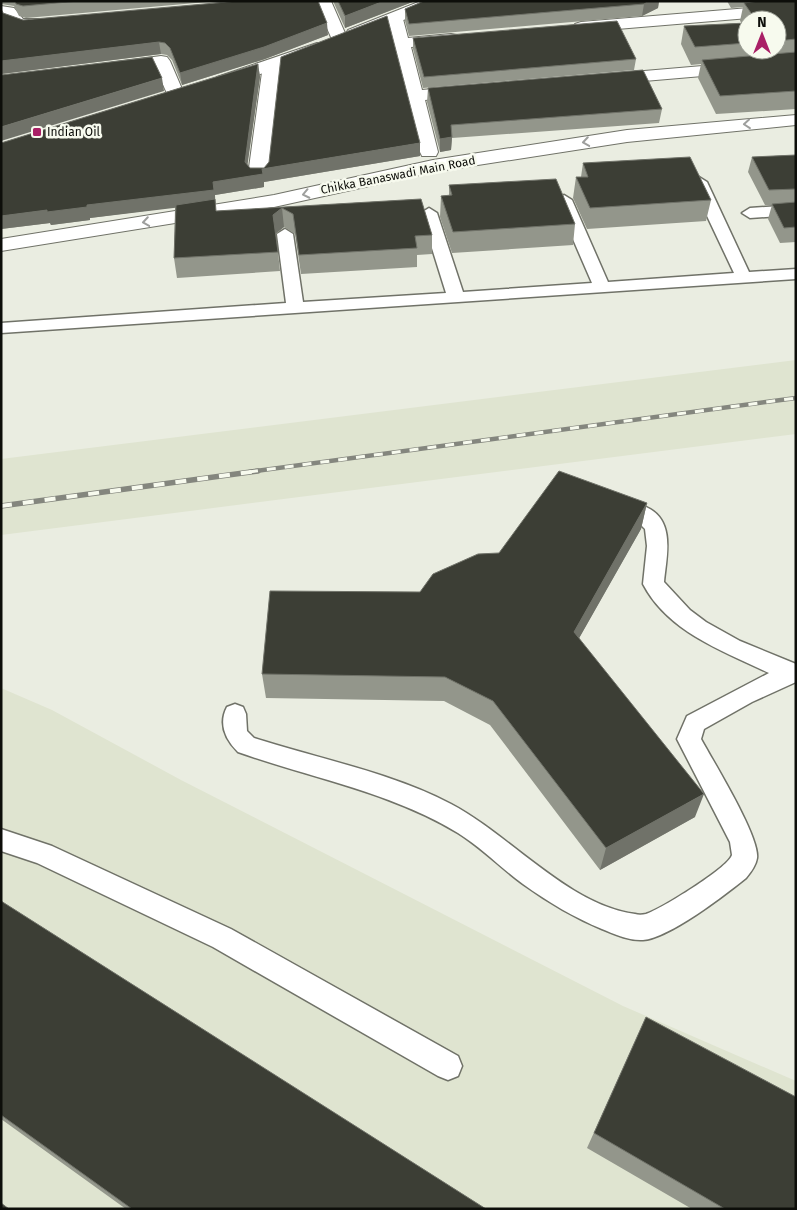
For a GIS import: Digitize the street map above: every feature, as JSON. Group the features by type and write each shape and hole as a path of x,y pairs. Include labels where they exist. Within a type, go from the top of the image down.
{"street":[{"path":"323,1 340,40"},
{"path":"158,102 272,65 340,40 429,3"},
{"path":"570,28 796,8"},
{"path":"1,11 8,11 10,20 14,23 26,25 55,22"},
{"path":"395,18 403,43 413,96 429,152"},
{"path":"403,43 472,37"},
{"path":"95,70 161,61 176,96"},
{"path":"590,81 796,63"},
{"path":"258,175 272,65"},
{"path":"413,96 482,90"},
{"name":"Chikka Banaswadi Main Road","path":"1,245 274,201 433,166 607,139 796,120"}],"lane":[{"path":"699,182 744,278"},
{"path":"562,196 602,288"},
{"path":"750,213 796,210"},
{"path":"429,213 456,297"},
{"path":"285,234 294,308"},
{"path":"1,328 796,274"},
{"path":"596,500 643,514 653,522 659,539 653,584 668,604 713,639 793,673"},
{"path":"235,714 236,735 246,745 358,777 422,801 466,825 496,845 524,870 560,894 626,925 644,927 675,912 715,886 742,864 745,855 742,841 689,739 695,724 744,695 793,673"},
{"path":"1,840 43,854 222,938 448,1066"}],"shaded area":[{"path":"796,360 796,434 1,535 1,459"},
{"path":"1,688 52,710 181,780 623,1006 796,1081 796,1209 1,1209"}],"building":[{"path":"15,1 79,1 23,6 16,4"},
{"path":"238,1 318,1 327,23 264,47 180,73 170,48 165,43 159,42 1,61 1,9 3,13 23,20"},
{"path":"338,1 384,1 345,16"},
{"path":"424,1 649,1 644,4 409,24 405,9"},
{"path":"796,1 796,39 787,40 787,10 749,10 744,3"},
{"path":"387,16 420,143 262,169 263,174 213,182 214,190 87,205 87,207 47,212 47,210 1,216 1,143 258,64 245,162 250,168 264,168 269,162 281,57"},
{"path":"617,21 636,59 424,77 413,38"},
{"path":"737,23 737,44 695,47 684,26"},
{"path":"796,52 796,91 720,96 702,60 737,57 737,60 787,60 787,53"},
{"path":"152,57 162,78 1,127 1,75"},
{"path":"643,70 662,109 451,125 452,137 440,139 428,88"},
{"path":"796,155 796,189 769,190 752,157"},
{"path":"690,157 711,200 590,208 576,177 588,177 583,163"},
{"path":"556,179 575,224 453,232 441,196 452,195 449,185"},
{"path":"215,199 216,211 421,199 432,235 415,236 417,248 299,255 293,214 282,208 273,215 278,252 174,258 176,205"},
{"path":"796,202 796,227 784,228 772,204"},
{"path":"559,471 647,503 574,632 704,794 606,848 493,701 445,677 262,674 270,591 420,592 433,574 478,554 499,553"},
{"path":"1,901 486,1209 132,1209 1,1115"},
{"path":"646,1017 796,1097 796,1209 725,1209 594,1133"},
{"path":"1,1203 9,1209 1,1209"}],"railway":[{"path":"249,472 796,398"},
{"path":"1,506 258,471"}],"place":[{"name":"Indian Oil","path":"37,132"}]}
